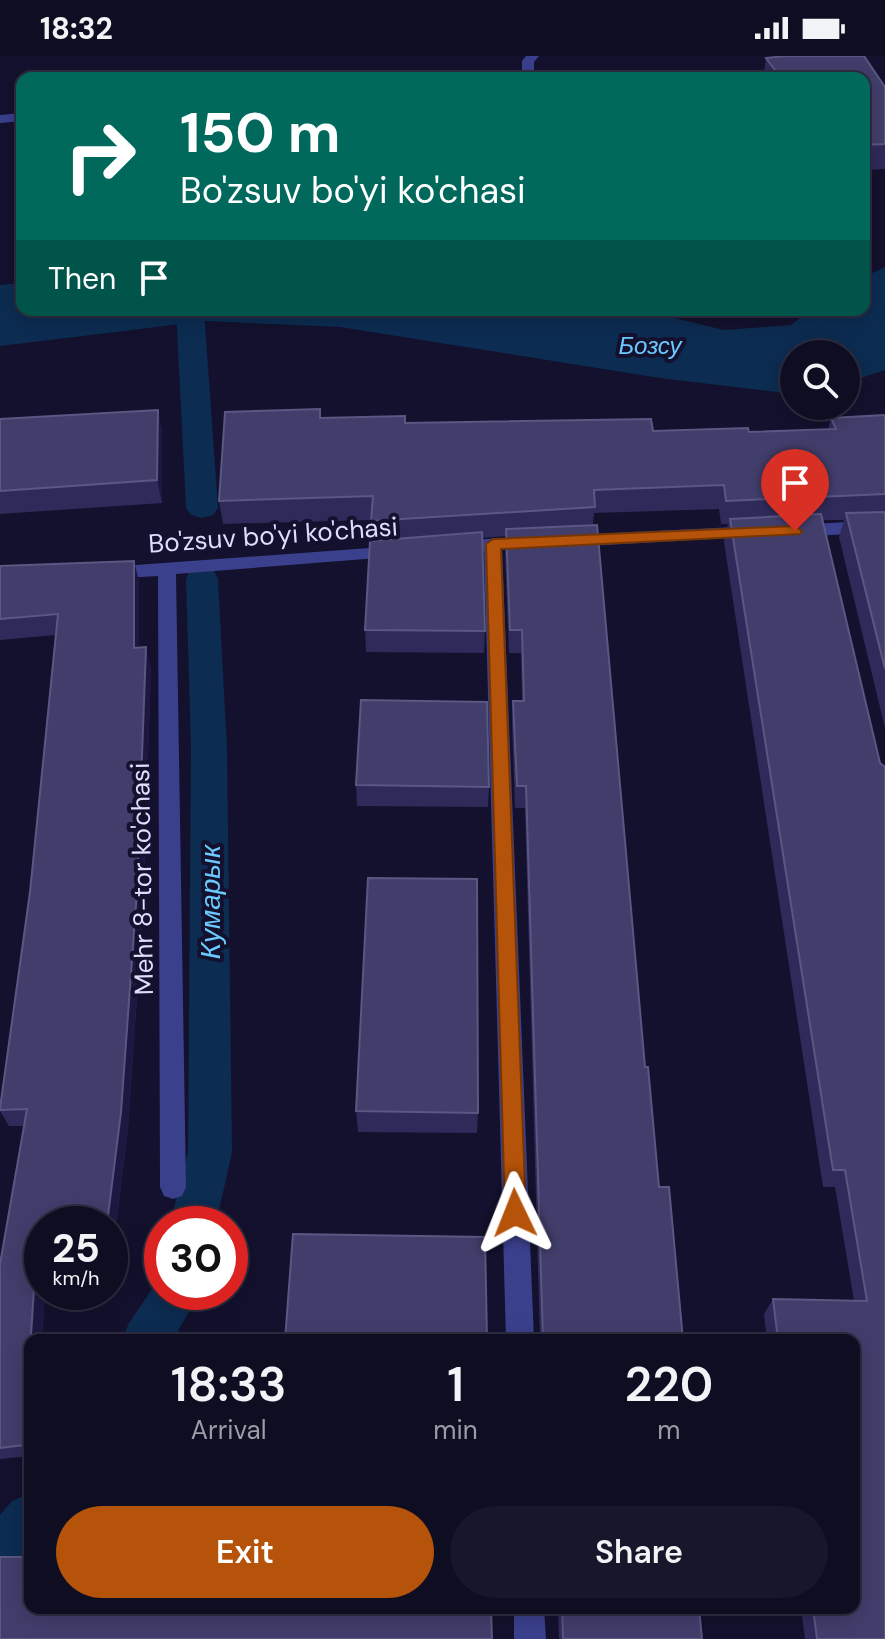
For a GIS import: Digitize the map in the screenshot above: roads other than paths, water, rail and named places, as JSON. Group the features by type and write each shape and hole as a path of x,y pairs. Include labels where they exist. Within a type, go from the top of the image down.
{"street":[{"name":"Bo'zsuv bo'yi ko'chasi","path":"91,574 167,571 493,544 827,537 885,526"},
{"path":"493,544 520,1334"},
{"name":"Mehr 8-tor ko'chasi","path":"167,571 173,1187"},
{"path":"529,1614 530,1639"}],"water":[{"name":"Бозсу","path":"885,267 885,370 860,378 860,340 780,340 780,392 660,378 340,327 206,321 0,346 0,285 16,283 16,316 666,316 724,330 791,325 802,316 870,316 870,274"}],"waterway":[{"name":"Кумарык","path":"190,316 202,508"},
{"name":"Кумарык","path":"197,1206 210,1152 209,749 202,579"},
{"name":"Кумарык","path":"150,1334 165,1310"},
{"name":"Кумарык","path":"0,1555 24,1526"}]}
